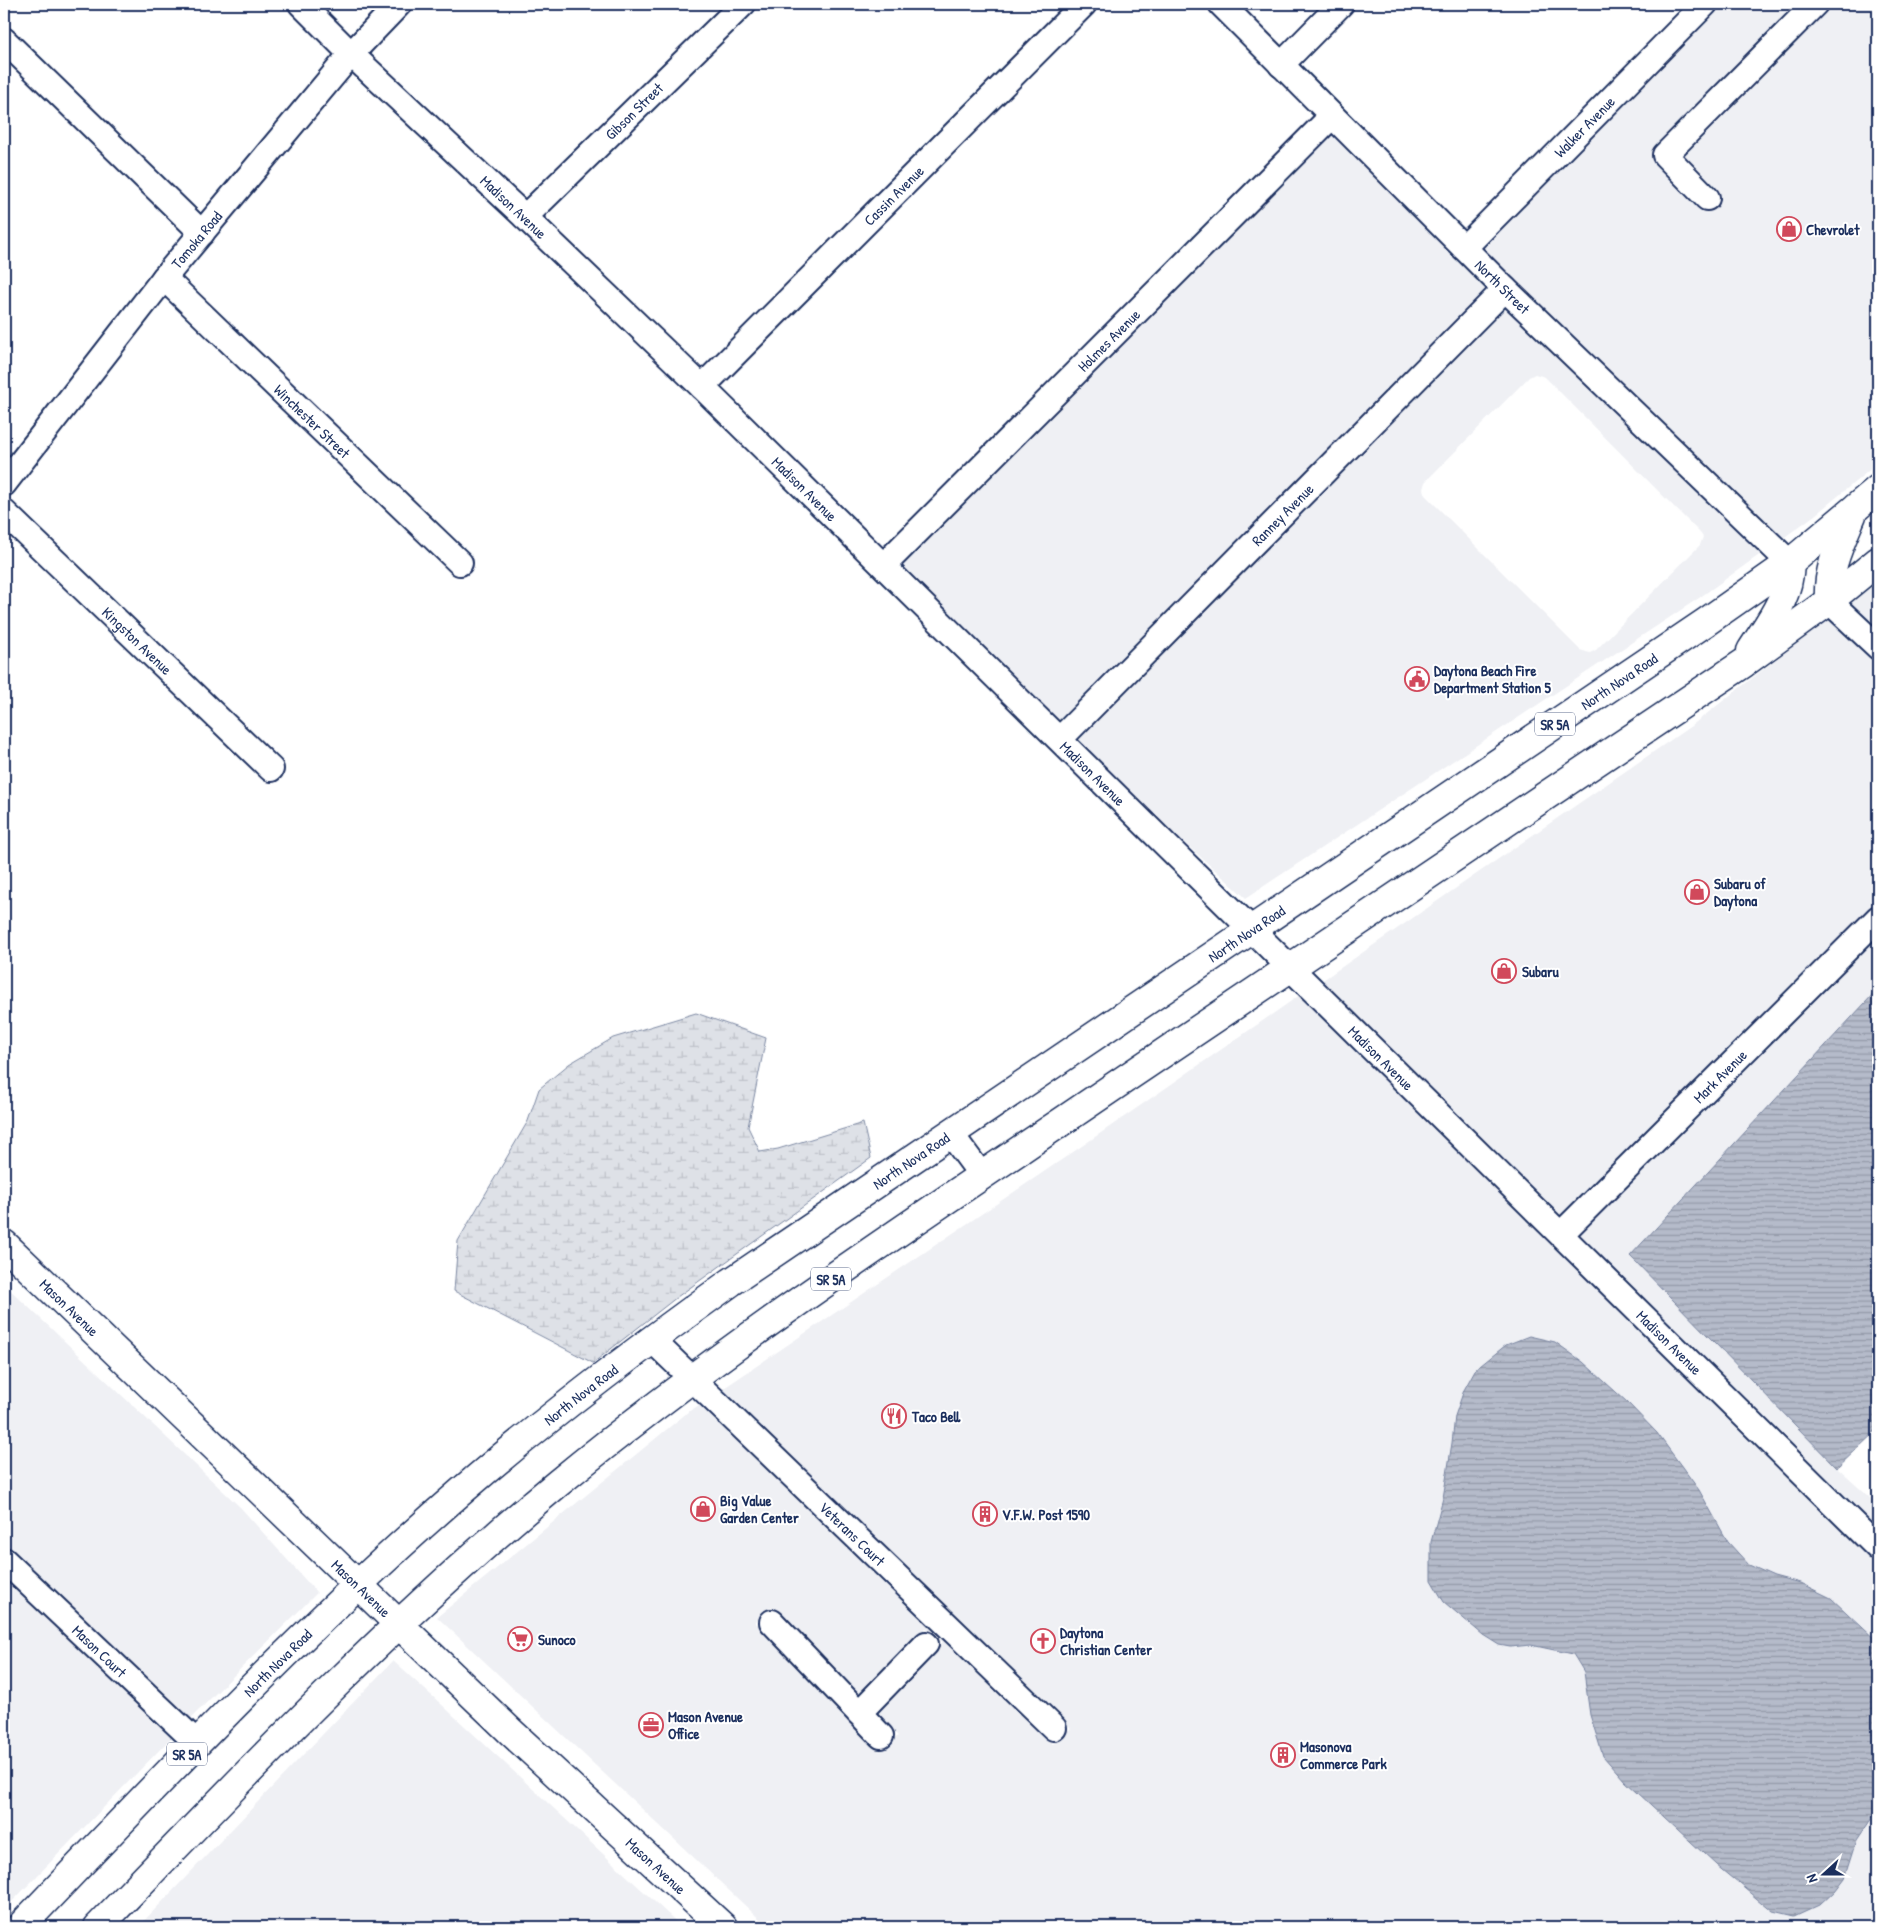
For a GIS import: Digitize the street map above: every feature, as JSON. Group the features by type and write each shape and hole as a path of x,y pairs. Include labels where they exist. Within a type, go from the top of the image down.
{"main road":[{"name":"North Nova Road","path":"20,1927 252,1686 357,1586 463,1490 651,1339 731,1282 1706,622 1790,563 1853,512 1878,489"},
{"path":"1829,601 1828,584 1833,560 1853,512"},
{"name":"SR 5A","path":"98,1927 290,1728 398,1624 556,1485 692,1379 794,1304 982,1176 1744,663 1829,601 1878,561"},
{"path":"1744,663 1782,603 1790,580 1790,563"},
{"name":"Mason Avenue","path":"7,1254 511,1732 723,1927"}],"street":[{"name":"Madison Avenue","path":"301,4 351,54 525,217 702,387 884,565 1878,1548"},
{"name":"Tomoka Road","path":"4,484 164,278 351,54 399,4"},
{"name":"Gibson Street","path":"525,217 743,4"},
{"name":"Cassin Avenue","path":"702,387 1084,4"},
{"name":"North Street","path":"1221,4 1505,289 1790,563"},
{"path":"1281,65 1341,4"},
{"name":"Walker Avenue","path":"1464,248 1705,4"},
{"path":"1707,198 1665,155 1816,4"},
{"path":"4,40 202,233"},
{"name":"Holmes Avenue","path":"884,565 1332,116"},
{"name":"Winchester Street","path":"164,278 460,563"},
{"name":"Ranney Avenue","path":"1060,739 1505,289"},
{"name":"Kingston Avenue","path":"4,512 271,769"},
{"path":"1829,601 1878,647"},
{"name":"Mark Avenue","path":"1561,1234 1878,918"},
{"path":"951,1134 982,1176"},
{"name":"Veterans Court","path":"651,1339 1054,1728"},
{"name":"Mason Court","path":"4,1560 197,1743"},
{"path":"772,1622 882,1736"},
{"path":"859,1713 926,1644"}],"shaded area":[{"path":"1720,4 1878,4 1878,463 1815,515 1782,539 1480,247"},
{"path":"1331,132 1489,290 1060,723 901,565"},
{"path":"1505,305 1762,553 1699,598 1246,898 1145,807 1076,739","holes":["1535,374 1545,377 1703,537 1700,545 1596,650 1590,653 1580,650 1425,495 1423,489 1425,482 1529,377"]},
{"path":"1878,580 1878,631 1848,603"},
{"path":"1829,618 1878,664 1878,989 1630,1256 1837,1468 1878,1505 1878,1531 1320,982 1691,726"},
{"path":"1300,995 1878,1565 1878,1642 1831,1598 1800,1583 1774,1576 1749,1565 1728,1542 1699,1490 1657,1433 1627,1402 1583,1362 1455,1416 1443,1498 1431,1542 1510,1647 1531,1645 1573,1654 1584,1672 1590,1715 1845,1878 1857,1840 1878,1809 1878,1927 768,1927 437,1617 688,1412 701,1404 1053,1744 1071,1728 721,1390 1082,1146","holes":["773,1607 860,1696 926,1628 943,1642 875,1712 898,1736 879,1751 842,1715 843,1713 755,1622"]},
{"path":"4,1284 241,1508 317,1593 189,1720 4,1544"},
{"path":"4,1577 173,1736 4,1910"},
{"path":"393,1661 441,1704 682,1927 138,1927"}],"green space":[{"path":"696,1013 766,1038 748,1127 760,1152 778,1149 863,1123 871,1158 677,1297 593,1363 454,1291 458,1241 528,1121 539,1089 569,1064 613,1038"}],"water":[{"path":"1878,989 1878,1429 1837,1468 1630,1256"},
{"path":"1529,1336 1555,1342 1583,1362 1627,1402 1657,1433 1699,1490 1728,1542 1749,1565 1774,1576 1800,1583 1831,1598 1878,1642 1878,1809 1857,1840 1845,1878 1820,1905 1794,1917 1773,1912 1716,1865 1625,1781 1603,1756 1590,1715 1584,1672 1573,1654 1531,1645 1510,1647 1499,1645 1483,1635 1444,1602 1431,1580 1431,1542 1443,1498 1455,1416 1464,1390 1475,1370 1506,1345"}],"place":[{"name":"Chevrolet","path":"1789,229"},
{"name":"Daytona Beach Fire Department Station 5","path":"1417,679"},
{"name":"Subaru of Daytona","path":"1697,892"},
{"name":"Subaru","path":"1504,971"},
{"name":"Taco Bell","path":"894,1416"},
{"name":"Big Value Garden Center","path":"703,1509"},
{"name":"V.F.W. Post 1590","path":"985,1514"},
{"name":"Sunoco","path":"520,1639"},
{"name":"Daytona Christian Center","path":"1043,1641"},
{"name":"Mason Avenue Office","path":"651,1725"},
{"name":"Masonova Commerce Park","path":"1283,1755"}]}
